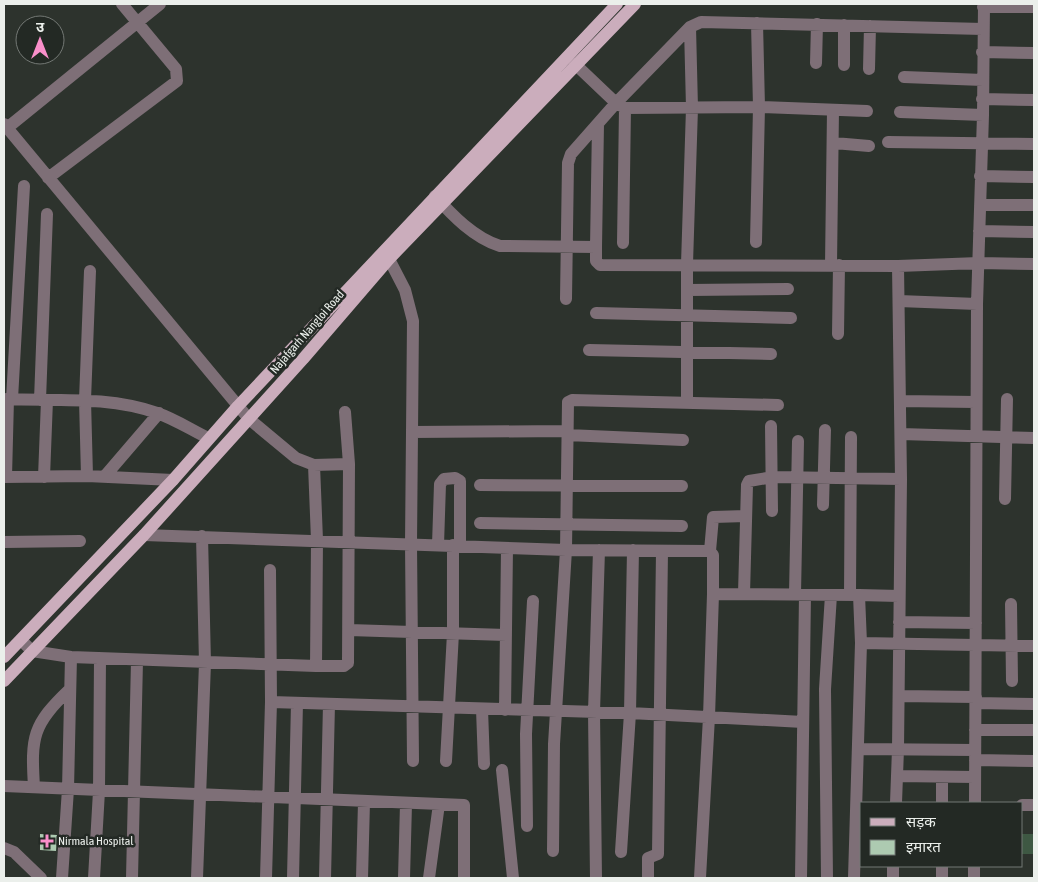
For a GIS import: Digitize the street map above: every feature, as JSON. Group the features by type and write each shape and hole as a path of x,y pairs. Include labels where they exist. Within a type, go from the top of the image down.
{"main road":[{"name":"Najafgarh Nangloi Road","path":"4,681 144,535 389,259 438,200 618,4"},
{"name":"Najafgarh Nangloi Road","path":"4,658 173,480 238,406 438,200 635,4"}],"street":[{"path":"48,178 177,81 176,69 122,4"},
{"path":"160,4 5,126 249,418 296,458 314,465 349,464"},
{"path":"975,802 976,304 983,114 983,5 1034,7"},
{"path":"566,299 568,163 575,149 598,124 620,105 690,27 700,22 983,29"},
{"path":"756,242 759,107 757,23"},
{"path":"816,64 817,24"},
{"path":"844,25 844,65"},
{"path":"869,69 870,26"},
{"path":"687,403 689,317 687,264 692,108 690,27"},
{"path":"982,52 1034,52"},
{"path":"575,64 620,105 867,111"},
{"path":"904,77 983,80"},
{"path":"982,99 1034,100"},
{"path":"620,105 623,243"},
{"path":"834,110 835,265 838,334"},
{"path":"900,112 983,114"},
{"path":"598,124 596,261 600,265 898,266 979,263 1034,264"},
{"path":"888,142 1034,144"},
{"path":"834,143 869,146"},
{"path":"980,176 1034,177"},
{"path":"24,186 8,399 5,477 105,476 173,480"},
{"path":"438,200 468,228 491,243 500,246 596,247"},
{"path":"980,205 1034,206"},
{"path":"44,477 43,400 47,214"},
{"path":"980,231 1034,232"},
{"path":"389,259 405,290 412,313 411,707 413,761"},
{"path":"896,802 901,479 898,266"},
{"path":"87,476 85,400 90,271"},
{"path":"688,290 788,290"},
{"path":"899,301 976,304"},
{"path":"596,313 689,317 791,318"},
{"path":"589,350 771,354"},
{"path":"8,399 85,400 119,404 158,413 208,438"},
{"path":"1005,498 1007,399"},
{"path":"553,851 556,711 566,550 567,405 572,400 778,405"},
{"path":"900,401 976,402"},
{"path":"21,640 32,651 70,657 272,666 344,666 348,664 349,464 346,412"},
{"path":"105,476 158,413"},
{"path":"771,426 772,511"},
{"path":"823,505 824,430"},
{"path":"412,432 567,433 683,440"},
{"path":"900,434 1034,438"},
{"path":"851,437 854,595 861,643 854,878"},
{"path":"798,441 797,477 803,722 801,878"},
{"path":"314,465 317,540 316,666"},
{"path":"744,594 747,485 749,481 772,477 901,479"},
{"path":"438,545 440,484 444,478 455,478 460,481 446,761"},
{"path":"480,485 682,486"},
{"path":"700,878 709,717 713,594 713,555 710,551 712,517 746,516"},
{"path":"480,523 682,526"},
{"path":"144,535 566,550 710,551"},
{"path":"197,878 205,664 202,536"},
{"path":"4,542 80,542"},
{"path":"505,710 507,548"},
{"path":"596,878 594,712 599,550"},
{"path":"621,852 630,713 633,550"},
{"path":"648,878 648,858 658,854 662,551"},
{"path":"266,878 270,798 272,666 270,570"},
{"path":"713,594 899,596"},
{"path":"827,878 825,689 832,595"},
{"path":"527,826 526,734 529,710 533,601"},
{"path":"1011,604 1012,681"},
{"path":"899,622 976,623"},
{"path":"349,630 506,635"},
{"path":"861,643 1034,646"},
{"path":"62,878 68,789 70,657"},
{"path":"94,878 99,791 100,659"},
{"path":"132,878 136,792 137,661"},
{"path":"34,788 32,757 37,728 42,718 70,689"},
{"path":"899,696 1034,704"},
{"path":"271,702 660,714 803,722"},
{"path":"293,878 297,703"},
{"path":"325,878 329,704"},
{"path":"482,709 484,764"},
{"path":"975,730 1034,730"},
{"path":"858,749 898,749 1034,761"},
{"path":"502,770 513,878"},
{"path":"897,776 975,777"},
{"path":"942,777 942,802"},
{"path":"4,786 439,804 465,807 464,878"},
{"path":"362,878 364,802"},
{"path":"404,878 406,804"},
{"path":"429,878 439,804"},
{"path":"4,848 14,852 42,878"}],"shaded area":[{"path":"1023,834 1034,834 1034,854 1023,854"}],"building":[{"path":"40,834 57,835 56,851 40,850"}],"place":[{"name":"Nirmala Hospital","path":"47,841"}]}
